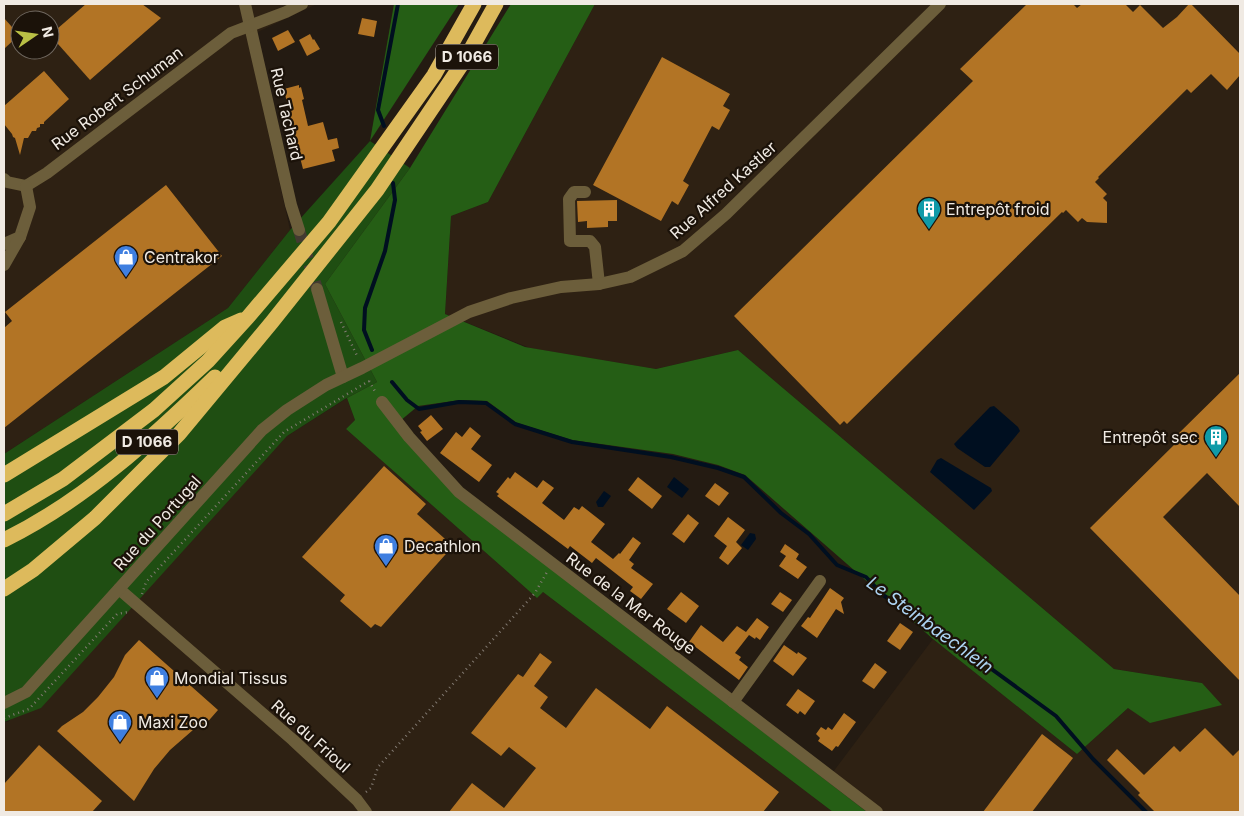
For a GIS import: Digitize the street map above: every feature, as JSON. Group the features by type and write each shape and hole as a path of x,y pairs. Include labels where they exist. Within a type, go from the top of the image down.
{"highway":[{"name":"D 1066","path":"4,514 63,479 154,410 208,361 329,222 434,75 474,4"},
{"name":"D 1066","path":"4,540 75,498 129,458 272,322 377,190 466,58 496,4"},
{"path":"4,475 164,377 225,327 248,317"},
{"path":"4,589 33,570 96,518 179,434 272,322"}],"street":[{"name":"Rue Tachard","path":"245,4 291,205 299,230"},
{"name":"Rue Robert Schuman","path":"26,186 231,33 302,4"},
{"name":"Rue Alfred Kastler","path":"344,377 469,312 510,298 561,287 599,284 630,277 683,251 726,214 940,4"},
{"path":"4,179 7,182 26,186 30,207 20,238 4,265"},
{"path":"585,192 574,192 569,198 570,241 590,241 594,247 599,284"},
{"path":"4,244 20,238"},
{"path":"317,289 344,377"},
{"name":"Rue du Portugal","path":"4,703 26,692 262,430 287,410 326,385 344,377"},
{"name":"Rue de la Mer Rouge","path":"382,402 409,436 459,492 877,812"},
{"path":"733,702 820,581"},
{"name":"Rue du Frioul","path":"119,589 293,740 357,800 366,812"}],"path":[{"path":"4,718 29,709 117,614 128,612 142,598 146,582 284,432 369,381"},
{"path":"357,800 371,788 378,767 535,593 552,562"}],"shaded area":[{"path":"4,4 317,4 247,37 290,230 228,308 4,454"},
{"path":"595,4 1240,4 1240,812 867,812 827,780 933,639 1077,754 1128,708 1202,683 1114,669 738,350 656,369 530,348 445,314 451,216 488,202"},
{"path":"347,398 355,420 346,429 537,598 543,592 833,812 4,812 4,722 8,722 287,436"}],"green space":[{"path":"394,4 459,4 370,141"},
{"path":"511,4 595,4 488,202 451,216 445,314 525,347 656,369 738,350 1114,669 1202,683 1222,705 1150,723 1128,708 1077,754 933,639 745,475 718,465 673,454 572,440 517,423 487,401 460,400 418,406 394,426 457,496 867,812 833,812 543,592 537,598 346,429 355,420 347,398 377,382 325,284 410,168"},
{"path":"370,141 410,168 325,284 377,382 345,399 287,436 41,708 4,722 4,454 228,308 290,230"}],"water":[{"path":"994,406 1020,431 990,467 985,467 954,444 990,407"},
{"path":"941,458 991,488 992,491 974,510 930,472 937,460"},
{"path":"674,477 689,489 682,498 667,487"},
{"path":"604,491 611,496 603,507 598,507 596,502"},
{"path":"750,533 755,534 756,539 748,550 741,545"}],"building":[{"path":"86,4 142,4 161,18 90,80 60,46 60,26"},
{"name":"Entrepôt froid","path":"1027,4 1073,4 1077,8 1082,4 1125,4 1133,12 1140,5 1163,28 1191,4 1240,54 1240,75 1227,90 1211,74 1191,93 1187,89 1095,182 1107,194 1103,198 1107,202 1107,223 1087,222 1082,218 1078,222 1066,210 1062,212 847,424 844,421 840,425 734,316 973,81 960,69"},
{"path":"4,18 10,25 10,43 4,49"},
{"path":"362,18 377,21 374,37 358,34"},
{"path":"288,30 295,42 278,51 272,38"},
{"path":"310,34 320,49 307,56 299,40"},
{"path":"662,57 730,94 723,106 730,110 719,130 712,126 683,181 689,185 678,205 672,201 661,221 593,185"},
{"path":"44,71 69,99 44,124 40,124 36,131 32,131 28,138 24,138 20,155 15,138 4,124 4,106"},
{"path":"299,85 304,99 302,100 308,126 323,122 328,140 337,138 339,148 332,150 335,161 303,169 295,142 284,89"},
{"path":"166,185 222,256 4,428 4,328 12,321 5,312"},
{"path":"617,200 617,221 608,221 608,227 587,228 587,221 578,222 577,201"},
{"path":"1240,373 1240,507 1207,473 1163,517 1240,596 1240,681 1090,528 1177,442 1174,438"},
{"path":"431,415 443,429 427,441 418,426"},
{"path":"470,427 481,436 471,449 492,465 479,482 440,453 456,432 462,437"},
{"path":"384,466 426,504 417,514 453,546 381,627 375,624 371,628 340,601 345,595 302,557"},
{"path":"515,472 537,488 543,480 554,488 542,503 564,520 574,507 579,510 582,506 605,524 591,542 613,559 620,554 633,537 641,543 629,560 634,564 631,568 653,584 641,599 630,591 633,587 596,558 592,563 570,546 568,549 497,496 499,494 496,492 508,477 510,479"},
{"path":"638,477 662,496 652,509 628,490"},
{"path":"715,483 729,493 719,506 705,496"},
{"path":"688,514 699,523 684,543 672,534"},
{"path":"728,517 745,530 736,542 742,548 728,565 719,558 727,546 714,536"},
{"path":"785,544 799,554 796,559 807,567 798,579 779,566 786,556 780,552"},
{"path":"830,588 844,598 841,602 844,614 836,609 817,638 801,626 808,617 810,618"},
{"path":"681,592 699,606 686,623 667,609"},
{"path":"780,592 792,600 783,612 771,604"},
{"path":"757,618 769,627 760,640 749,635 735,653 741,657 739,660 748,667 739,680 689,642 701,625 723,642 737,626 746,632"},
{"path":"900,623 913,632 900,650 887,641"},
{"path":"139,640 218,710 204,726 201,723 170,750 154,769 134,801 57,731 83,712 98,697 114,677 125,655"},
{"path":"784,645 807,658 793,676 773,661"},
{"path":"540,653 552,662 534,686 548,697 540,708 566,728 596,688 650,729 667,706 779,792 763,812 449,812 472,783 504,808 536,768 509,747 501,756 471,733 518,674 523,677"},
{"path":"875,663 887,672 874,689 862,681"},
{"path":"798,689 815,701 805,715 800,711 798,714 786,705"},
{"path":"844,713 856,722 838,747 836,746 832,751 818,741 820,738 816,734 821,727 826,730 828,727 832,730"},
{"path":"1205,728 1233,756 1240,749 1240,812 1155,812 1138,795 1140,793 1107,760 1117,749 1144,775 1174,746 1180,752"},
{"path":"1042,734 1073,758 1032,812 983,812"},
{"path":"39,745 102,801 92,812 4,812 4,784"}],"waterway":[{"name":"Le Steinbaechlein","path":"384,126 378,110 398,4"},
{"name":"Le Steinbaechlein","path":"372,350 364,330 365,308 385,251 395,200 393,183"},
{"name":"Le Steinbaechlein","path":"392,382 407,400 419,409 459,402 486,403 515,424 572,442 671,457 718,468 744,477 781,513 809,534 837,565 866,577 883,595 953,641 1056,716 1093,759 1146,812"}],"tunnel":[{"path":"299,230 317,289"}],"place":[{"name":"Entrepôt froid","path":"929,230"},
{"name":"Centrakor","path":"126,278"},
{"name":"Entrepôt sec","path":"1216,458"},
{"name":"Decathlon","path":"386,567"},
{"name":"Mondial Tissus","path":"157,699"},
{"name":"Maxi Zoo","path":"120,743"}]}
